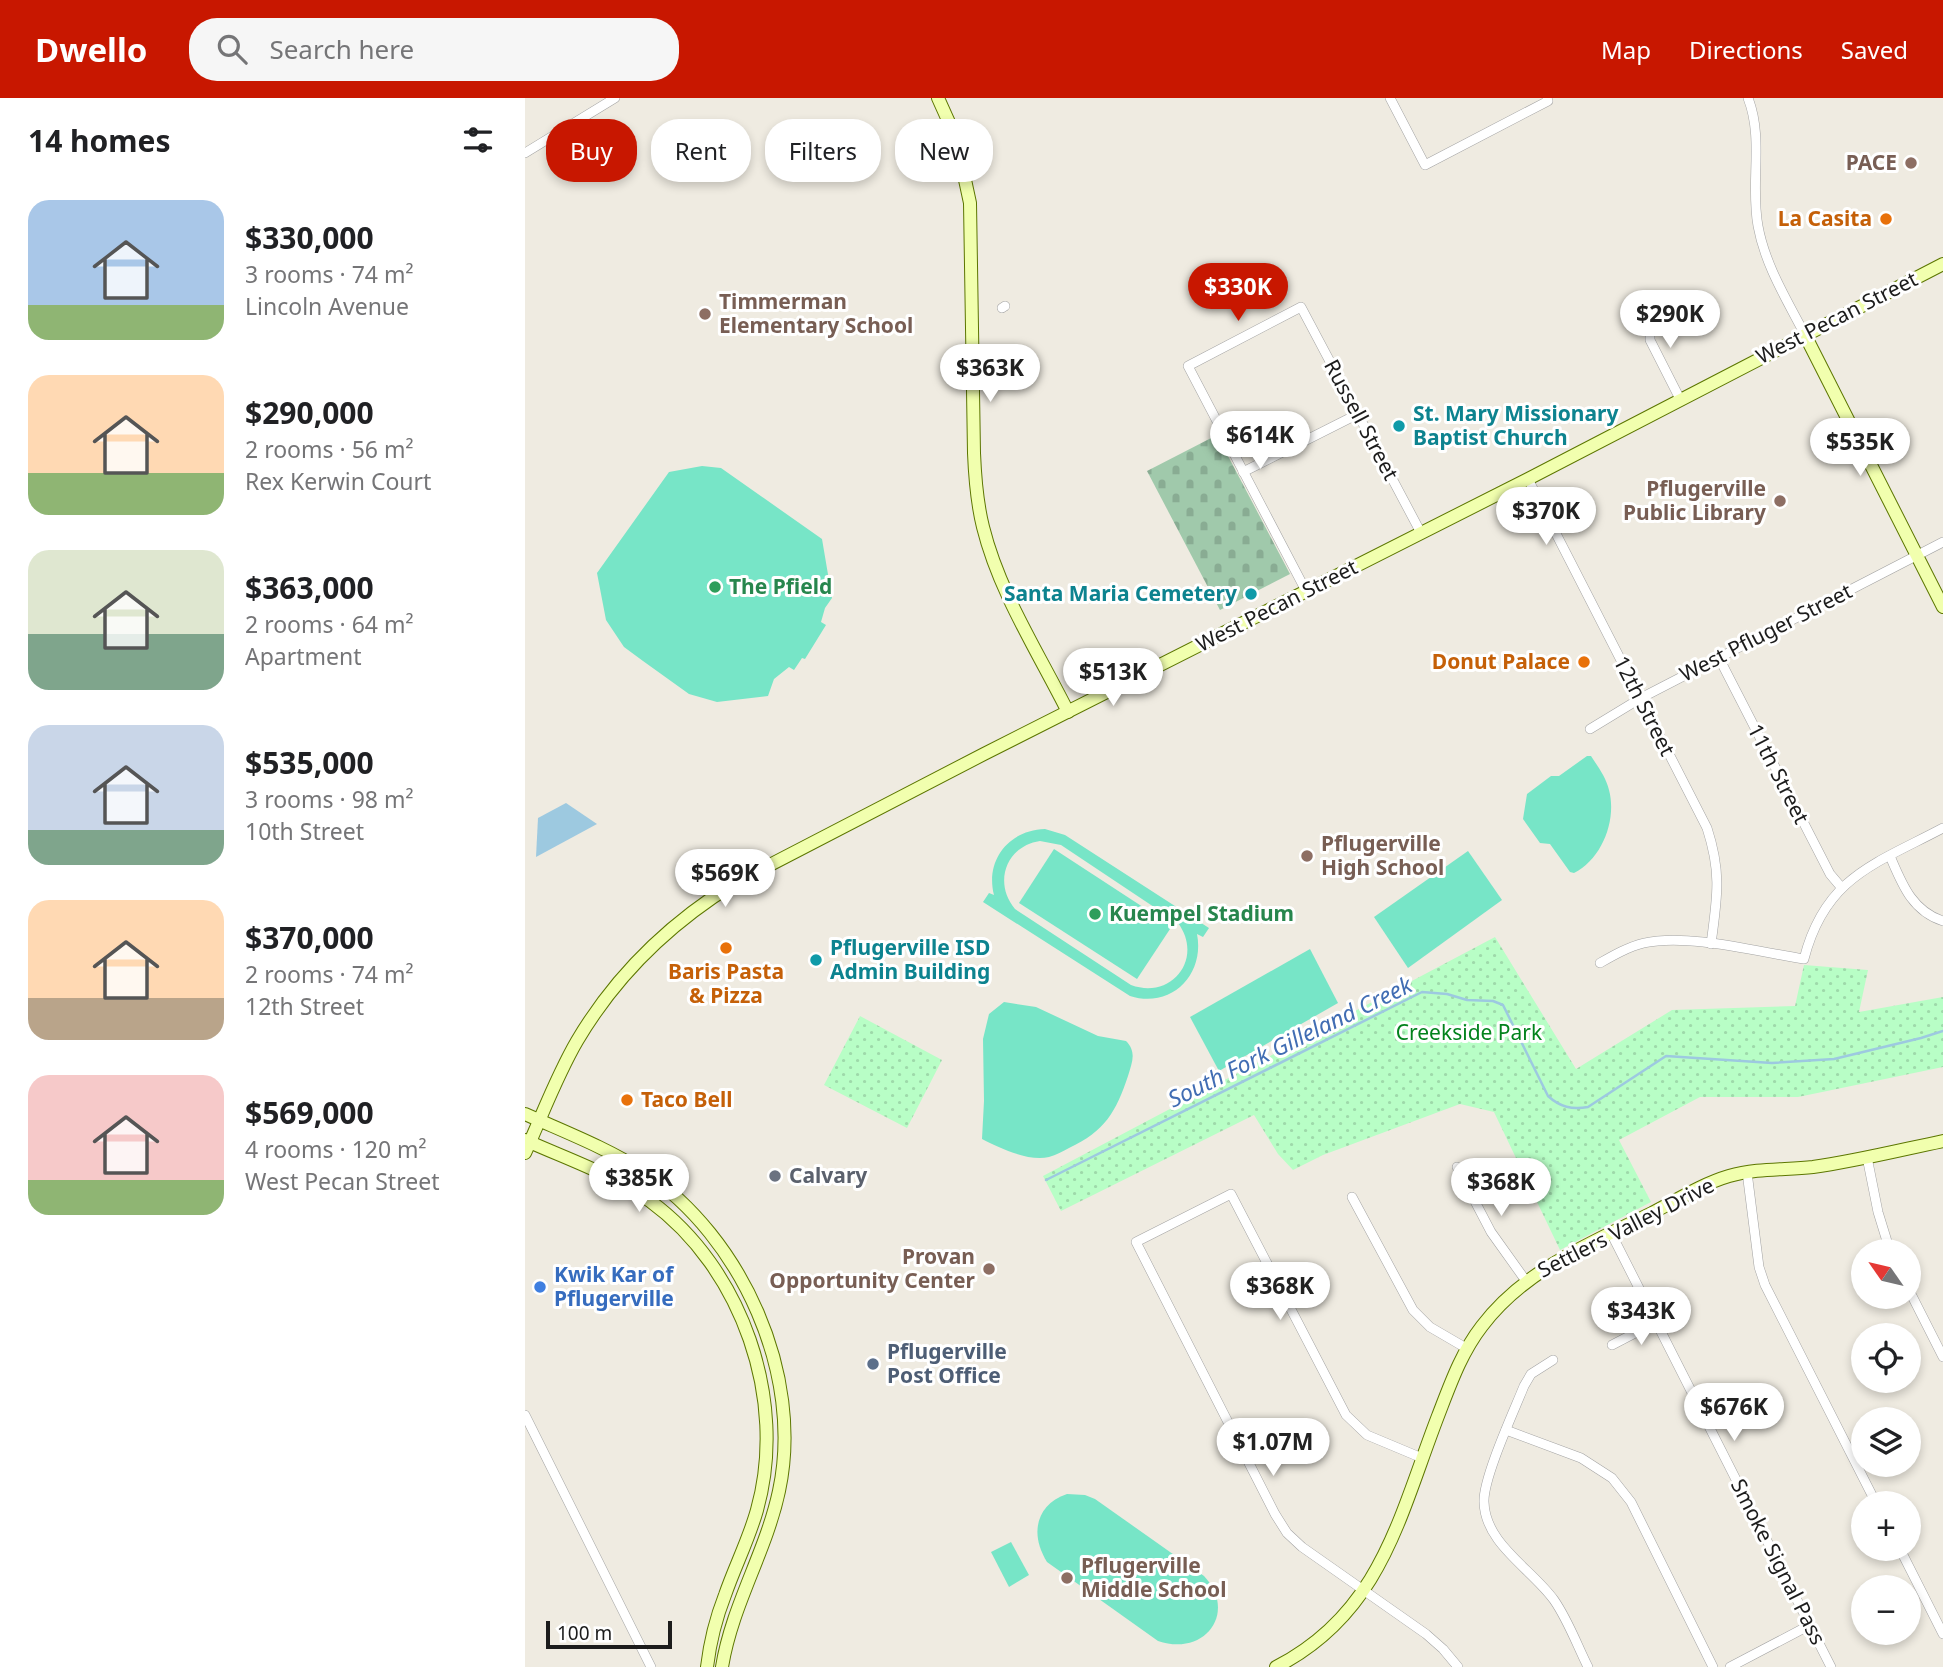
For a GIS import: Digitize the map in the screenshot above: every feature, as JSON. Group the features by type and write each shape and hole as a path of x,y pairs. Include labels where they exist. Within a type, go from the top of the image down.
{"main road":[{"path":"938,98 955,138 970,203 974,453 976,489 983,526 1003,583 1068,712"},
{"name":"West Pecan Street","path":"527,1145 576,1043 605,999 627,971 678,922 706,901 735,883 1943,264"},
{"path":"1805,335 1943,607"},
{"path":"525,1114 627,1161 675,1197 706,1228 741,1277 758,1313 774,1359 783,1420 780,1487 767,1534 732,1623 722,1667"},
{"name":"Settlers Valley Drive","path":"1276,1667 1306,1650 1325,1634 1364,1592 1392,1539 1466,1348 1499,1306 1526,1281 1611,1233 1711,1183 1747,1172 1814,1167 1943,1141"},
{"path":"527,1145 621,1183 664,1212 697,1245 727,1289 746,1329 757,1363 765,1418 766,1450 762,1485 757,1509 716,1622 706,1667"},
{"path":"664,1212 675,1197"},
{"path":"757,1363 774,1359"},
{"path":"762,1485 780,1487"},
{"path":"740,1557 756,1564"}],"street":[{"path":"525,153 615,98"},
{"path":"1390,98 1425,165 1547,99"},
{"path":"1748,98 1753,111 1757,147 1757,225 1766,259 1805,335"},
{"path":"1655,302 1650,340 1680,399"},
{"name":"Russell Street","path":"1243,472 1188,366 1301,307 1421,533"},
{"path":"1306,590 1243,472 1358,414"},
{"name":"12th Street","path":"1528,479 1707,828 1718,870 1711,944"},
{"name":"West Pfluger Street","path":"1590,729 1641,698 1943,542"},
{"name":"11th Street","path":"1719,658 1830,874 1841,887"},
{"path":"1600,963 1623,950 1644,943 1672,940 1804,959 1817,920 1841,887 1856,875 1943,828"},
{"path":"1890,856 1904,889 1915,903 1931,917 1943,920"},
{"path":"1867,1157 1886,1239"},
{"path":"1457,1167 1491,1232 1526,1281"},
{"path":"1747,1172 1759,1267 1765,1285 1871,1491"},
{"path":"1422,1458 1367,1435 1346,1415 1231,1194 1136,1242 1280,1524 1302,1547 1426,1634 1458,1667"},
{"path":"1352,1197 1413,1310 1430,1327 1466,1348"},
{"name":"Smoke Signal Pass","path":"1611,1233 1832,1667"},
{"path":"1919,1309 1943,1357"},
{"path":"1612,1345 1656,1322"},
{"path":"1553,1360 1531,1374 1524,1386 1486,1485 1484,1502 1489,1523 1498,1539 1556,1603 1588,1667"},
{"path":"525,1415 651,1667"},
{"path":"1506,1430 1581,1458 1612,1478 1631,1502 1713,1667"},
{"path":"1906,1561 1943,1634"},
{"path":"1730,1667 1810,1625"}],"green space":[{"path":"1217,435 1290,574 1220,610 1147,471"},
{"name":"The Pfield","path":"702,466 721,468 822,539 832,598 825,608 821,622 826,625 805,659 802,658 794,670 789,667 774,679 768,696 717,702 689,694 624,647 606,620 597,573 669,472"},
{"path":"1587,756 1591,756 1606,781 1611,814 1605,838 1599,848 1584,867 1574,873 1570,872 1550,844 1540,843 1523,819 1527,794 1551,776 1559,776"},
{"path":"1045,829 1065,835 1209,928 1203,937 1197,934 1196,963 1182,985 1159,998 1130,996 983,902 989,893 994,895 993,870 1003,849 1011,841 1032,831","holes":["1040,841 1061,845 1178,923 1185,936 1187,950 1180,973 1171,981 1159,987 1131,985 1015,909 1008,899 1004,877 1011,858 1028,844"]},
{"name":"Kuempel Stadium","path":"1054,849 1172,926 1137,979 1019,903"},
{"path":"1468,851 1502,900 1408,968 1374,917"},
{"name":"Creekside Park","path":"1495,937 1576,1069 1672,1010 1795,1006 1804,965 1868,970 1859,1012 1943,997 1943,1067 1798,1097 1700,1097 1619,1140 1651,1202 1560,1250 1494,1112 1460,1104 1323,1155 1293,1170 1278,1154 1254,1115 1061,1211 1043,1176"},
{"path":"1310,949 1338,1003 1219,1071 1190,1017"},
{"path":"1004,1002 1036,1007 1098,1036 1126,1041 1132,1049 1133,1058 1128,1076 1114,1110 1092,1135 1049,1157 1024,1156 982,1139 983,1039 989,1014"},
{"path":"860,1016 942,1060 907,1128 824,1085"},
{"path":"1067,1494 1085,1495 1095,1499 1204,1576 1214,1590 1218,1604 1217,1617 1211,1628 1190,1643 1158,1641 1047,1562 1038,1542 1039,1522 1048,1505"},
{"path":"1011,1542 1029,1575 1009,1587 991,1552"}],"water":[{"path":"566,803 597,824 536,857 538,818"}],"waterway":[{"name":"South Fork Gilleland Creek","path":"1046,1180 1422,992 1447,994 1467,1000 1493,1001 1503,1005 1548,1096 1571,1108 1588,1107 1666,1056 1772,1063 1834,1059 1943,1031"}],"place":[{"name":"PACE","path":"1911,163"},
{"name":"La Casita","path":"1886,219"},
{"name":"Timmerman Elementary School","path":"705,314"},
{"name":"St. Mary Missionary Baptist Church","path":"1399,426"},
{"name":"Pflugerville Public Library","path":"1780,501"},
{"name":"The Pfield","path":"715,587"},
{"name":"Santa Maria Cemetery","path":"1251,594"},
{"name":"Donut Palace","path":"1584,662"},
{"name":"Pflugerville High School","path":"1307,856"},
{"name":"Kuempel Stadium","path":"1095,914"},
{"name":"Baris Pasta & Pizza","path":"726,948"},
{"name":"Pflugerville ISD Admin Building","path":"816,960"},
{"name":"Taco Bell","path":"627,1100"},
{"name":"Calvary","path":"775,1176"},
{"name":"Provan Opportunity Center","path":"989,1269"},
{"name":"Kwik Kar of Pflugerville","path":"540,1287"},
{"name":"Pflugerville Post Office","path":"873,1364"},
{"name":"Pflugerville Middle School","path":"1067,1578"}]}
